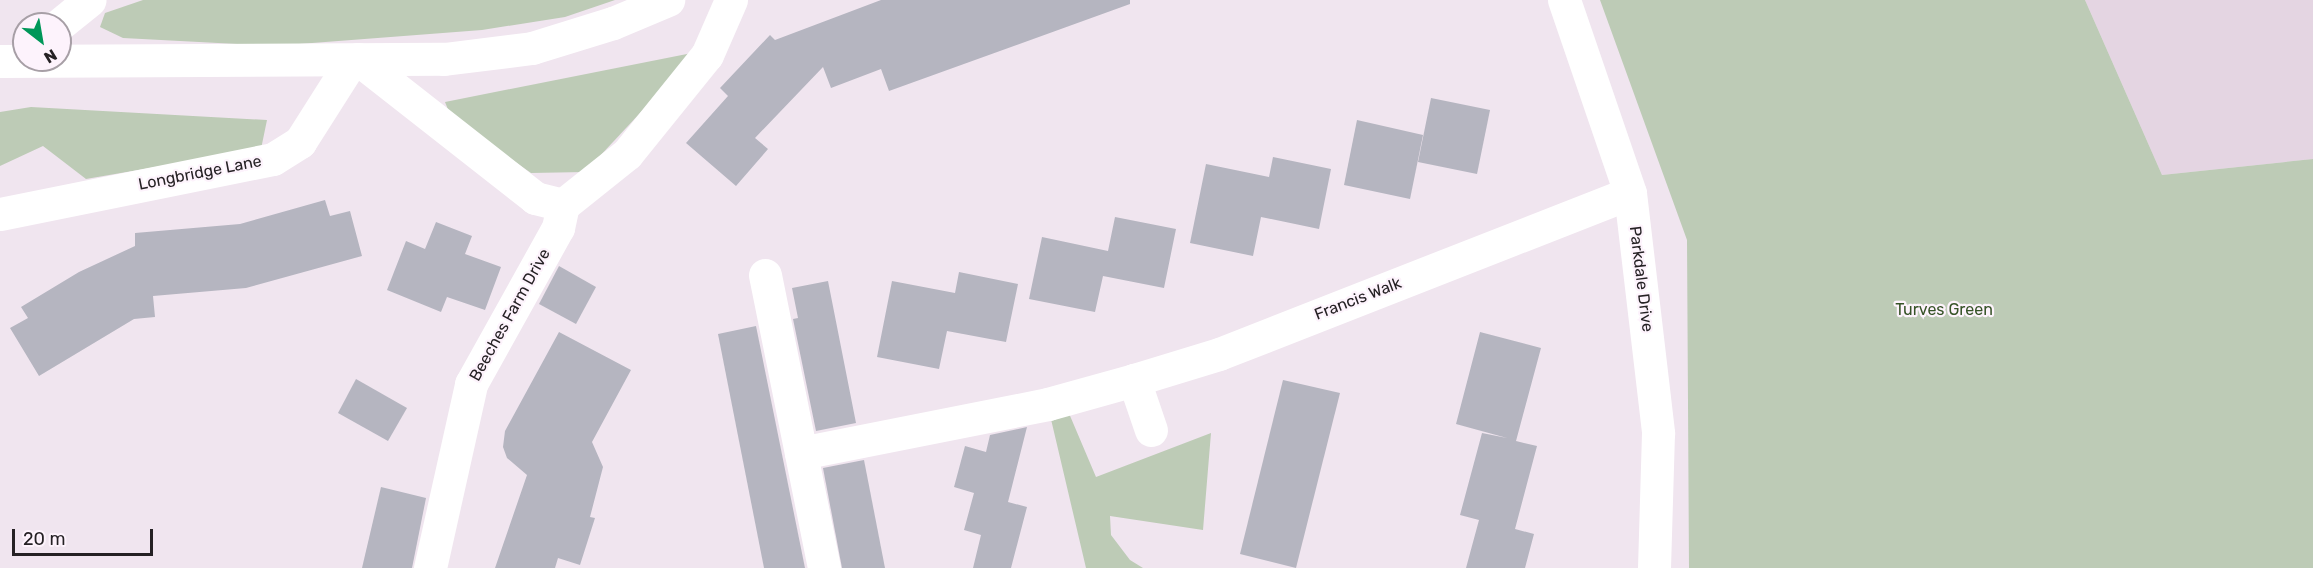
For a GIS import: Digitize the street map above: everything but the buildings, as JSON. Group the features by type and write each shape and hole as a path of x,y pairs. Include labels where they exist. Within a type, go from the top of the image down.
{"street":[{"path":"72,14 90,0"},
{"path":"72,61 444,59 532,48 613,23 668,0"},
{"path":"355,60 535,198 563,205 627,154 707,55 731,0"},
{"name":"Parkdale Drive","path":"1564,0 1630,193 1658,433 1654,568"},
{"name":"Longbridge Lane","path":"0,214 273,159 300,142 355,60"},
{"name":"Francis Walk","path":"801,453 1048,404 1219,354 1630,193"},
{"name":"Beeches Farm Drive","path":"430,568 471,384 558,228 563,205"},
{"path":"765,275 824,568"},
{"path":"1134,380 1151,430"}],"shaded area":[{"path":"2085,0 2313,0 2313,159 2162,175"}],"green space":[{"path":"143,0 615,0 565,17 482,30 273,46 123,38 100,27 105,13"},
{"name":"Turves Green","path":"1600,0 2085,0 2162,175 2313,159 2313,568 1689,568 1687,240"},
{"path":"697,52 585,172 531,173 451,117 445,102"},
{"path":"31,107 267,120 261,149 86,179 43,146 0,166 0,112"},
{"path":"1068,411 1096,477 1211,433 1203,530 1110,516 1111,535 1130,560 1143,568 1086,568 1050,415"}]}
